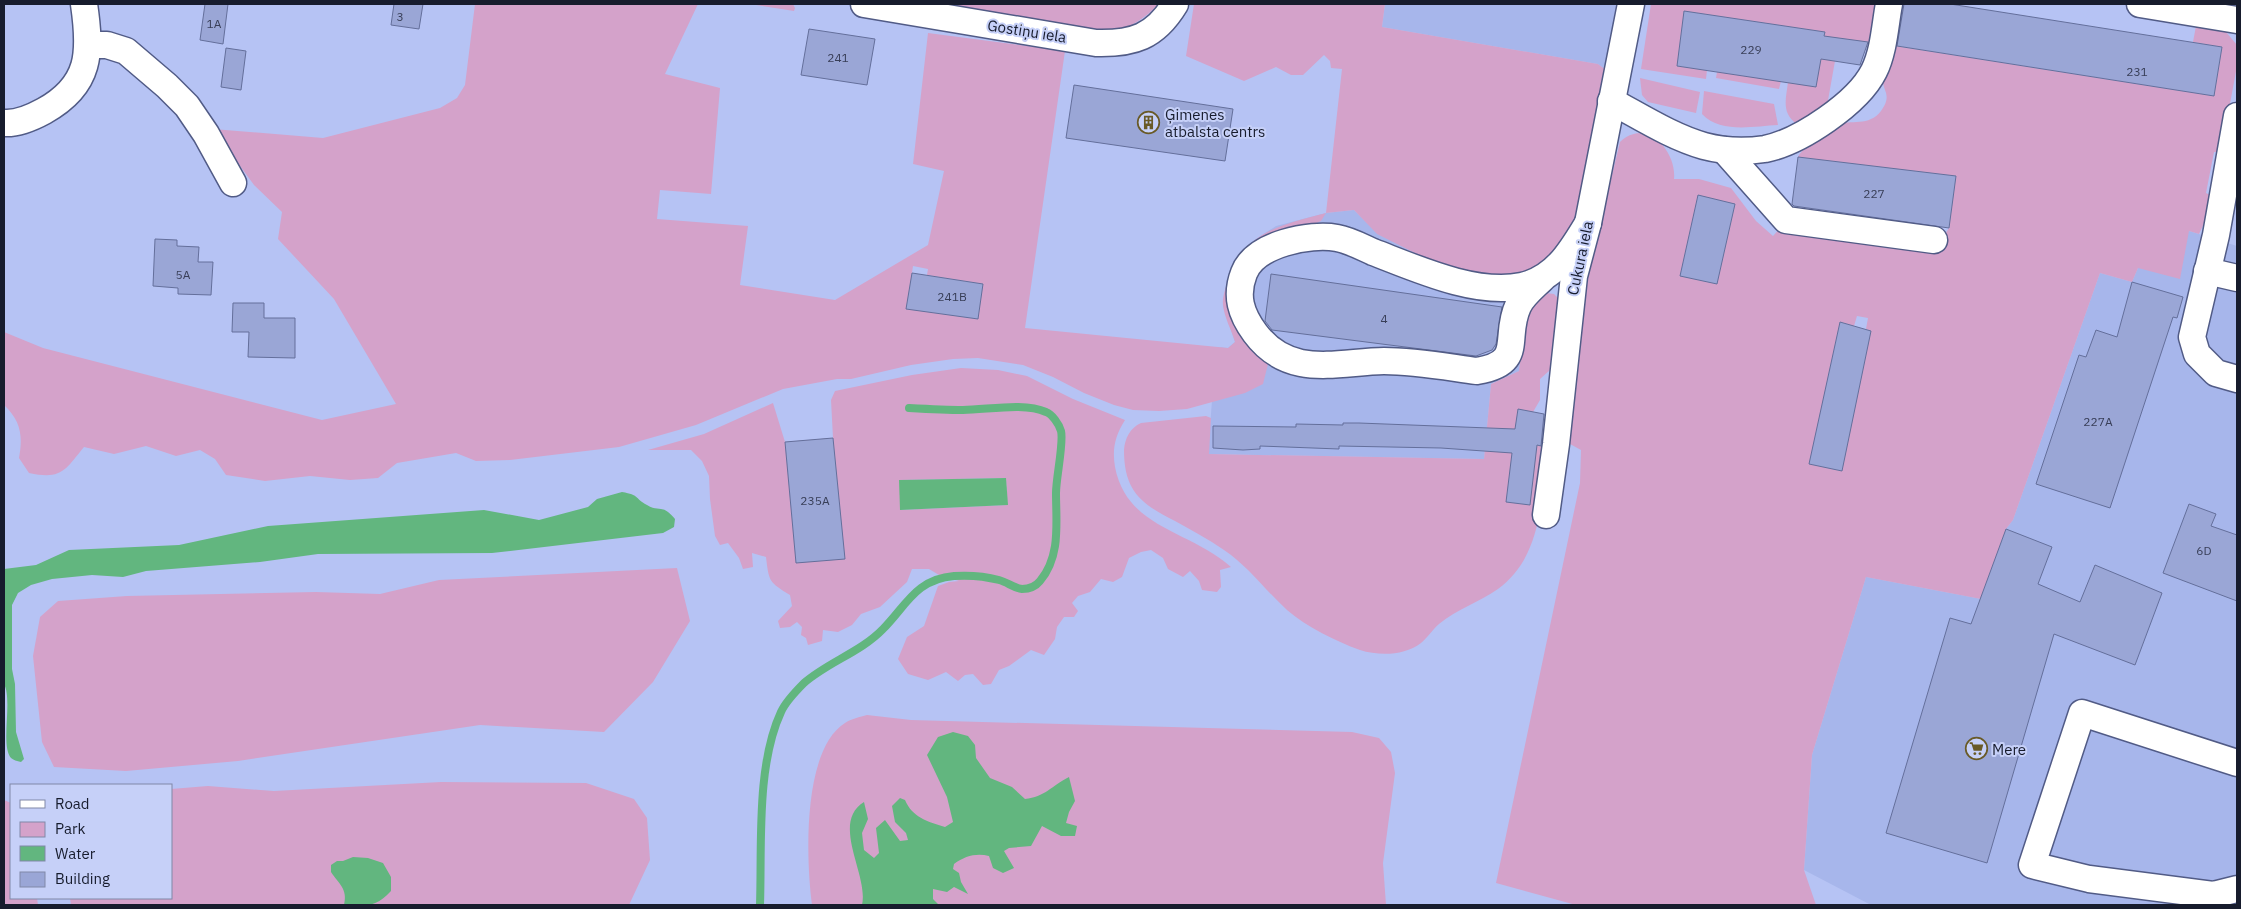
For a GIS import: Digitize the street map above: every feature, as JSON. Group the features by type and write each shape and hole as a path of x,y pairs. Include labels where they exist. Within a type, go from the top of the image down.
{"street":[{"path":"4,123 10,124 38,114 59,103 75,87 85,66 88,45 84,4"},
{"name":"Gostiņu iela","path":"864,4 890,6 1096,43 1117,43 1135,40 1150,33 1165,20 1175,4"},
{"name":"Cukura iela","path":"1546,515 1556,444 1574,276 1588,223 1630,4"},
{"path":"1611,101 1680,137 1703,146 1724,150 1765,148 1786,142 1821,122 1845,104 1868,80 1875,70 1881,51 1889,4"},
{"path":"2140,4 2237,20"},
{"path":"88,45 112,46 126,51 167,86 187,106 206,134 233,183"},
{"path":"2237,116 2216,235 2192,337 2197,354 2216,373 2237,379"},
{"path":"1724,150 1786,220 1934,240"},
{"path":"1544,277 1521,286 1492,287 1462,283 1417,269 1338,238 1308,237 1278,245 1256,258 1245,270 1240,285 1240,304 1246,319 1257,335 1273,351 1288,360 1308,365 1385,361 1477,371 1491,369 1503,362 1510,353 1518,307 1527,293 1568,256 1588,223"},
{"path":"2208,271 2237,278"},
{"path":"2237,763 2082,713 2032,865 2089,879 2212,895 2237,889"}],"shaded area":[{"path":"1385,4 1616,4 1606,70 1598,64 1382,27"},
{"path":"1354,210 1378,234 1534,272 1519,371 1491,384 1484,459 1208,454 1216,347 1228,348 1235,342 1223,306 1225,290 1250,243 1276,226 1326,213"},
{"path":"2189,231 2237,246 2237,905 1871,905 1804,870 1812,755 1866,577 1981,599 2006,529 2013,520 2100,273 2132,282 2138,268"}],"green space":[{"path":"475,4 698,4 665,74 720,88 711,194 660,190 657,219 748,226 740,285 835,300 928,245 944,171 913,164 928,33 1065,51 1025,328 1228,348 1235,342 1226,319 1223,302 1224,295 1236,263 1245,250 1267,232 1280,226 1326,213 1321,221 1302,229 1240,268 1270,356 1263,384 1245,393 1187,409 1133,410 1114,405 1084,393 1053,377 1023,365 978,358 953,359 911,365 851,379 837,379 783,389 696,425 619,447 510,460 476,461 456,453 397,463 378,478 350,480 310,476 265,481 226,475 215,459 200,450 176,456 146,446 114,454 84,447 67,467 56,474 40,475 29,473 19,458 21,443 17,423 4,405 4,332 43,348 322,420 396,404 334,299 278,239 282,212 254,185 213,129 323,138 440,108 457,98 465,85","holes":["913,266 928,269 927,275 983,284 977,319 922,311 907,306"]},
{"path":"750,4 793,4 795,8 794,11"},
{"path":"906,4 1159,4 1136,22 1124,29 1110,33"},
{"path":"1194,4 1385,4 1382,27 1598,64 1606,70 1580,209 1561,244 1534,272 1504,279 1443,267 1377,234 1354,210 1326,213 1342,69 1331,68 1330,61 1324,55 1303,75 1291,75 1276,67 1244,81 1186,56"},
{"path":"1651,4 1876,4 1873,52 1866,66 1868,42 1834,38 1831,61 1835,61 1827,106 1797,124 1792,120 1787,110 1788,82 1816,86 1825,32 1684,11 1677,66 1707,70 1706,79 1641,69"},
{"path":"2196,26 2226,32 2237,45 2237,66 2221,152 2214,152 2206,193 2212,196 2206,219 2199,234 2189,231 2180,279 2138,268 2132,282 2100,273 2013,520 2006,529 1981,599 1866,577 1812,755 1804,870 1816,905 1576,905 1496,883 1580,483 1581,450 1570,444 1565,427 1574,332 1620,142 1630,135 1640,133 1649,135 1665,148 1674,168 1674,179 1699,179 1731,188 1756,221 1773,236 1781,227 1940,242 1949,228 1956,176 1798,157 1809,144 1831,127 1842,123 1865,121 1876,116 1881,111 1887,97 1883,83 1883,74 1895,46 2214,96 2222,47 2193,42","holes":["1698,196 1735,204 1717,284 1680,276","1857,316 1868,318 1866,329 1871,331 1841,471 1810,464 1840,322 1854,326"]},
{"path":"1717,72 1781,81 1779,89 1716,78"},
{"path":"1640,78 1700,92 1696,113 1648,102 1642,95"},
{"path":"1704,91 1774,104 1778,125 1728,127 1710,120 1702,114"},
{"path":"1546,293 1554,294 1559,299 1559,362 1540,379 1540,400 1533,412 1518,409 1514,442 1546,447 1541,505 1532,542 1524,560 1513,575 1498,589 1446,619 1421,643 1414,647 1391,654 1367,652 1312,628 1287,610 1233,556 1144,502 1131,486 1127,476 1124,450 1127,438 1134,428 1141,423 1206,416 1211,418 1209,454 1484,459 1491,384 1519,371 1524,328 1531,307","holes":["1510,474 1530,505 1507,502"]},
{"path":"961,368 998,370 1027,376 1073,399 1125,420 1114,448 1115,467 1122,488 1132,504 1146,516 1197,544 1231,567 1220,570 1221,587 1217,592 1202,590 1199,581 1190,571 1183,577 1168,569 1163,558 1151,550 1141,552 1129,558 1122,577 1113,582 1101,579 1090,592 1078,596 1072,603 1078,611 1074,617 1064,617 1057,627 1055,639 1044,655 1031,650 1009,666 999,670 991,684 983,685 973,674 965,675 958,681 946,672 928,680 908,674 898,659 907,637 924,626 938,586 959,581 939,575 929,569 912,569 907,582 880,607 861,614 852,625 838,632 823,630 822,641 808,645 806,638 801,635 802,627 797,622 790,627 780,628 778,621 792,606 790,595 774,584 769,577 766,557 752,553 753,567 743,569 739,558 728,543 720,545 715,536 709,476 702,461 691,450 648,450 704,434 773,403 785,442 833,438 831,400 835,391 912,375","holes":["1006,478 1007,505 900,510 900,480"]},
{"path":"677,568 690,621 653,682 604,732 480,725 238,761 126,771 54,767 42,742 33,656 40,617 58,601 127,596 316,592 380,594 439,580"},
{"path":"867,715 911,720 1352,732 1379,738 1391,752 1395,773 1383,863 1386,905 812,905 808,835 814,781 821,756 831,737 845,723"},
{"path":"441,782 586,783 634,799 647,818 650,860 629,905 71,905 70,899 172,899 172,789 208,786 274,791"},
{"path":"4,800 10,803 10,899 37,899 38,905 4,905"}],"water":[{"path":"1006,478 1008,505 900,510 899,480"},
{"path":"622,492 634,496 651,507 667,511 675,519 674,527 663,533 492,553 318,554 260,562 146,571 123,577 92,575 52,579 31,585 18,593 12,605 12,669 15,684 16,732 24,759 21,762 14,760 8,752 6,733 7,701 4,684 4,569 36,565 69,550 179,545 268,526 484,510 539,520 588,507 597,499"},
{"path":"953,732 968,736 975,745 976,758 990,778 1012,787 1025,799 1043,794 1069,777 1075,801 1066,823 1077,826 1075,836 1061,836 1042,826 1031,846 1009,848 1004,851 1014,868 1003,873 993,868 989,856 975,855 962,859 954,864 953,869 959,873 961,882 968,894 954,887 947,892 933,889 933,899 939,905 862,905 863,893 850,836 850,823 854,811 864,802 868,819 862,833 864,850 874,858 879,853 876,828 885,820 900,841 908,840 906,833 895,822 892,806 900,798 905,800 916,815 927,821 945,827 953,822 947,797 927,755 938,737"},
{"path":"353,857 368,858 383,863 391,877 391,891 380,901 370,905 344,905 344,891 331,872 331,865 337,861"}],"building":[{"path":"205,4 228,4 223,44 200,40"},
{"path":"394,4 423,4 419,29 391,25"},
{"path":"1904,4 1950,4 2222,47 2214,96 1897,46"},
{"path":"1684,11 1825,32 1824,36 1868,42 1860,65 1821,59 1816,87 1677,66"},
{"path":"809,29 875,39 867,85 801,75"},
{"path":"226,48 246,51 241,90 221,87"},
{"name":"Ģimenes atbalsta centrs","path":"1074,85 1233,109 1225,161 1066,138"},
{"path":"1798,157 1956,176 1949,228 1794,206 1792,204"},
{"path":"1698,195 1735,204 1717,284 1680,276"},
{"path":"155,239 177,240 177,246 199,247 198,262 213,262 211,295 178,294 178,288 153,286"},
{"path":"912,273 983,284 978,319 906,309"},
{"path":"1271,274 1502,307 1496,344 1492,350 1476,356 1272,330 1265,321"},
{"path":"2132,282 2183,297 2177,318 2173,317 2110,508 2036,484 2079,355 2086,357 2096,330 2117,337"},
{"path":"233,303 264,303 264,318 295,318 295,358 248,357 249,332 232,332"},
{"path":"1840,322 1871,331 1842,471 1809,464"},
{"path":"1518,409 1544,414 1541,446 1537,445 1530,505 1506,502 1512,453 1441,448 1339,446 1339,449 1260,446 1260,449 1243,450 1213,448 1213,426 1296,427 1296,424 1343,425 1343,423 1359,423 1515,429"},
{"path":"833,438 845,559 796,563 785,442"},
{"path":"2189,504 2216,514 2211,526 2237,535 2237,601 2163,573"},
{"path":"2006,529 2052,547 2038,584 2080,602 2095,565 2162,593 2135,665 2054,634 1987,863 1886,833 1950,618 1971,624"}],"waterway":[{"path":"760,905 762,807 767,757 781,712 791,697 813,676 855,651 874,637 913,595 930,582 954,576 976,576 999,580 1022,589 1034,586 1040,581 1051,561 1056,539 1056,486 1062,436 1060,428 1053,417 1046,412 1027,407 963,410 909,408"}],"place":[{"name":"Ģimenes atbalsta centrs","path":"1149,123"},
{"name":"Mere","path":"1976,749"}]}
